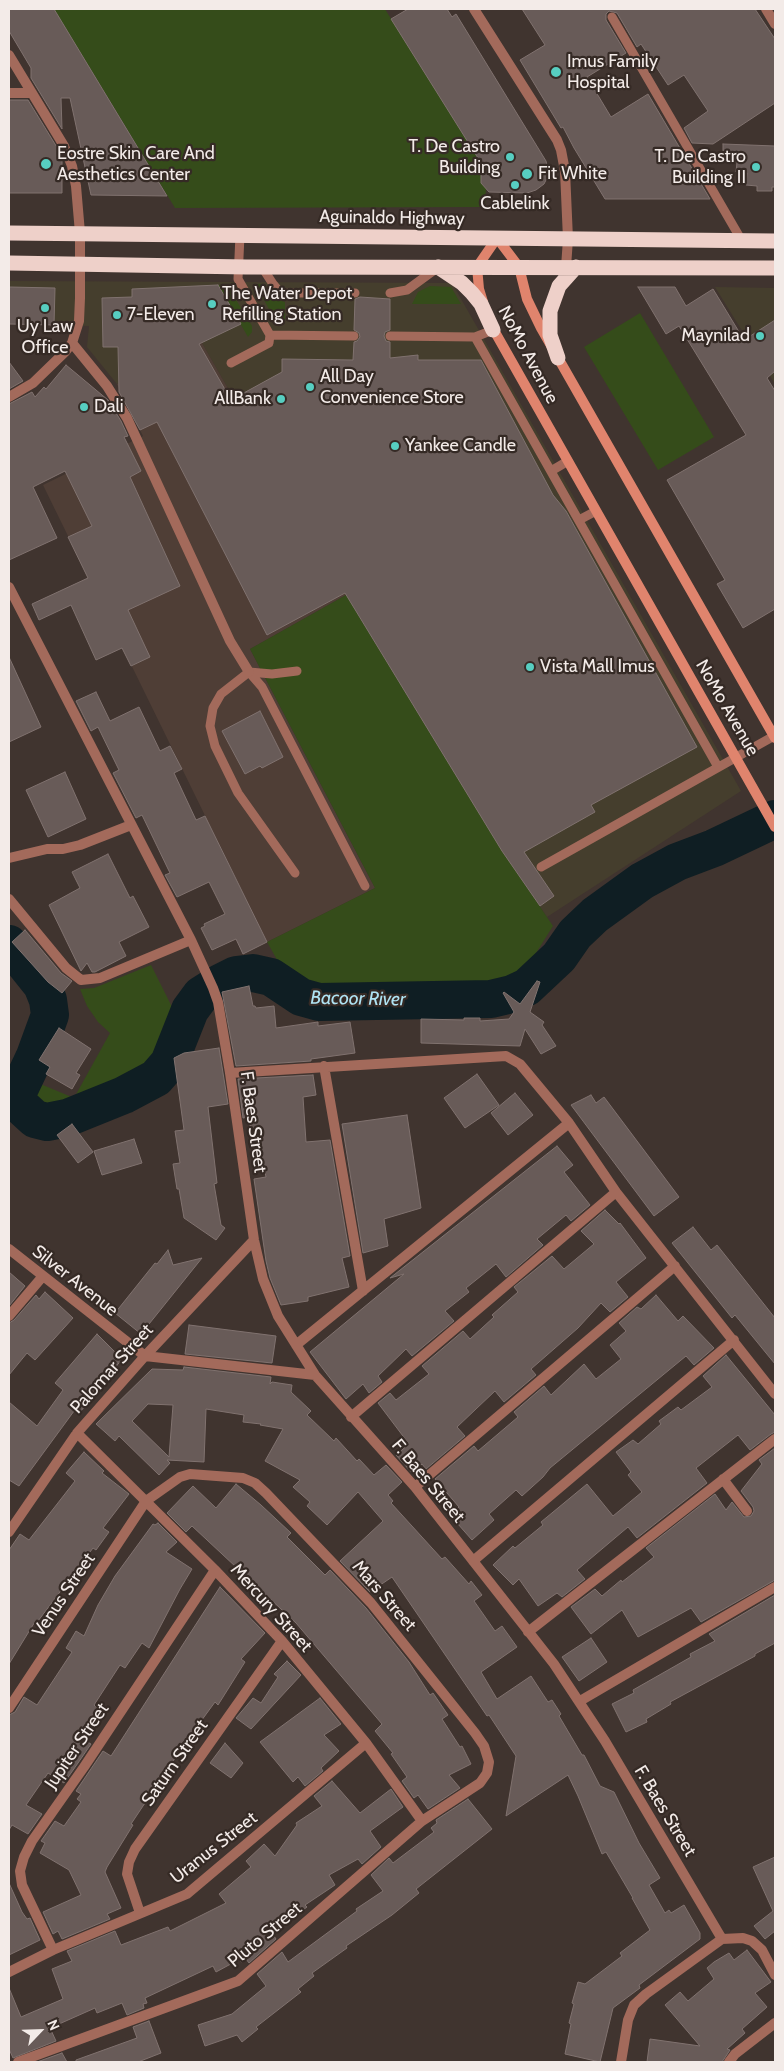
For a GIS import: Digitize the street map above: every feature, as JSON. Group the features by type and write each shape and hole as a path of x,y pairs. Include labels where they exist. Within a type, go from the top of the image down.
{"highway":[{"name":"Aguinaldo Highway","path":"9,233 775,241"},
{"path":"9,263 262,267 775,268"},
{"path":"438,267 462,283 472,293 481,304 493,330"},
{"path":"558,358 550,335 550,311 559,286 571,267"}],"main road":[{"path":"477,267 497,238"},
{"name":"NoMo Avenue","path":"497,238 519,267 533,315 775,737"},
{"name":"NoMo Avenue","path":"477,267 479,289 493,330 775,827"}],"street":[{"path":"474,9 557,140 561,150 565,171 571,267"},
{"path":"766,9 775,24"},
{"path":"9,55 64,146 72,166 76,186 80,233 79,321 72,343 33,383 9,398"},
{"path":"9,93 32,93"},
{"path":"72,343 107,386 126,418 230,641 249,672"},
{"name":"F. Baes Street","path":"9,587 130,825 191,940 218,1002 254,1240 263,1280 278,1316 316,1375 415,1488 528,1632 580,1702 722,1939"},
{"path":"9,858 80,845 130,825"},
{"path":"9,899 66,968 81,980 100,978 191,940"},
{"path":"230,1073 506,1056 520,1064 569,1123 616,1192 775,1394"},
{"path":"324,1066 363,1291"},
{"path":"296,1345 569,1123"},
{"path":"351,1417 616,1192"},
{"name":"Palomar Street","path":"9,1532 77,1433 145,1356 254,1240"},
{"name":"Silver Avenue","path":"9,1250 145,1356"},
{"path":"415,1488 675,1266"},
{"path":"9,1316 43,1276"},
{"path":"473,1561 734,1340"},
{"path":"145,1356 316,1375"},
{"name":"Mercury Street","path":"77,1433 215,1570 282,1641 366,1743 422,1822"},
{"path":"528,1632 775,1439"},
{"name":"Mars Street","path":"146,1501 180,1477 190,1474 243,1478 255,1483 371,1602 476,1732 484,1746 489,1762 486,1773 480,1783 422,1822"},
{"path":"723,1478 747,1511"},
{"name":"Venus Street","path":"9,1708 146,1501"},
{"name":"Jupiter Street","path":"54,1950 22,1885 20,1871 24,1857 32,1840 84,1767 215,1570"},
{"path":"580,1702 775,1587"},
{"name":"Saturn Street","path":"140,1913 127,1874 129,1862 135,1849 282,1641"},
{"name":"Uranus Street","path":"9,1972 54,1950 187,1894 366,1743"},
{"name":"Pluto Street","path":"18,2062 238,1980 422,1822"},
{"path":"621,2062 628,2020 634,2005 646,1994 722,1939 742,1938 752,1941 762,1950 775,1975"},
{"path":"729,2062 735,2054 775,2023"}],"lane":[{"path":"612,16 742,241"},
{"path":"231,363 269,343 270,335 238,279 240,235"},
{"path":"262,267 278,290 285,293 354,293"},
{"path":"390,293 407,290 438,267"},
{"path":"390,336 475,337 493,330"},
{"path":"270,335 354,336"},
{"path":"475,337 718,767"},
{"path":"551,471 568,461"},
{"path":"579,520 596,511"},
{"path":"295,873 238,793 215,746 210,726 213,708 221,694 249,672 272,674 297,671"},
{"path":"249,672 262,687 364,886"},
{"path":"541,866 775,737"}],"shaded area":[{"name":"Vista Mall Imus","path":"9,281 452,283 741,791 547,917 501,849 346,595 202,343 117,384 87,347 89,326 9,324"},
{"name":"Maynilad","path":"715,287 775,288 775,384"},
{"path":"202,343 346,595 250,649 375,888 267,942 43,485 143,436 117,384"}],"green space":[{"path":"54,9 385,9 481,163 481,182 486,188 485,207 175,208"},
{"path":"258,284 262,284 270,297 285,302 285,322 274,315 269,309 257,287"},
{"path":"218,285 227,285 252,326 252,332 248,337"},
{"path":"430,286 451,287 461,304 412,304 418,292"},
{"path":"640,313 714,437 658,470 584,347"},
{"path":"346,595 501,849 553,926 519,980 507,986 312,988 289,981 267,942 375,888 250,649"},
{"path":"151,965 178,1019 171,1044 163,1059 148,1073 58,1112 44,1115 33,1109 26,1101 24,1092 31,1080 74,1098 110,1033 98,1022 87,1006 80,989 94,988"}],"building":[{"path":"9,9 54,9 167,196 91,195 70,98 61,98 62,129 31,78 31,68 9,31"},
{"path":"408,9 447,9 452,17 456,14 546,161 547,178 544,184 536,190 527,193 489,192 481,183 481,163 391,19"},
{"path":"522,9 755,9 775,39 775,103 713,144 692,143 684,128 708,111 684,75 668,85 641,44 637,47 617,13 609,11 606,14 606,20 626,53 587,77 611,117 648,94 710,199 605,199 563,127 561,128 520,60 545,45"},
{"path":"9,100 28,100 58,149 62,159 62,193 9,193"},
{"name":"T. De Castro Building II","path":"723,144 775,146 775,187 772,187 772,191 757,191 757,186 746,185 747,173 736,172 737,162 723,162"},
{"name":"Vista Mall Imus","path":"218,285 241,324 199,344 231,400 282,372 282,359 353,360 354,342 360,337 359,333 354,330 355,299 360,297 390,299 390,330 385,332 384,336 386,341 390,342 390,358 418,355 418,360 481,360 553,495 566,511 697,747 591,805 595,812 524,852 554,896 540,906 502,851 345,593 267,635 157,422 140,430 119,392 118,347 103,347 102,298 132,297 132,289"},
{"path":"9,287 55,288 54,325 9,324"},
{"path":"638,287 675,287 686,306 713,289 744,340 775,320 775,371 767,378 775,391 775,609 743,628 717,584 725,580 667,480 746,435 679,326 666,334"},
{"path":"9,362 23,381 9,389"},
{"path":"66,365 108,400 121,421 128,436 124,437 141,471 130,477 180,586 128,610 150,657 131,666 122,648 96,660 71,605 39,620 32,604 88,578 68,537 92,526 65,471 33,487 57,538 9,560 9,404 32,392 35,397 44,387 46,389"},
{"path":"9,657 41,727 9,742"},
{"path":"96,692 110,721 139,707 160,751 170,746 182,769 174,773 196,820 205,816 267,942 243,954 236,939 212,950 201,928 205,926 204,924 225,914 209,882 177,897 165,875 170,873 142,815 136,818 113,773 119,770 98,727 91,731 76,701"},
{"path":"260,711 283,757 245,774 222,731"},
{"path":"65,772 86,819 48,837 26,790"},
{"path":"108,854 130,898 133,896 149,927 119,942 126,956 95,972 92,972 87,963 81,971 49,905 80,888 72,872"},
{"path":"25,930 61,973 72,981 62,993 48,982 12,942"},
{"path":"537,981 540,982 530,1012 544,1022 542,1025 556,1046 541,1054 525,1029 520,1046 421,1043 421,1019 464,1020 464,1018 480,1018 480,1021 509,1019 514,1012 503,993 520,1004"},
{"path":"249,986 253,1006 256,1008 274,1006 276,1028 318,1022 318,1026 350,1022 355,1053 311,1059 311,1061 236,1066 222,992"},
{"path":"59,1028 91,1049 76,1073 80,1075 72,1089 46,1074 50,1067 39,1060"},
{"path":"219,1048 228,1104 208,1107 217,1183 214,1184 221,1225 225,1228 216,1240 184,1218 179,1189 177,1189 173,1164 180,1163 175,1131 184,1130 174,1058 184,1053"},
{"path":"477,1074 499,1105 465,1128 444,1098"},
{"path":"313,1075 316,1095 303,1097 306,1142 330,1140 350,1256 342,1258 349,1287 308,1297 308,1301 281,1305 270,1278 266,1261 254,1179 266,1177 260,1146 253,1147 249,1117 243,1118 238,1079"},
{"path":"515,1093 533,1115 508,1135 491,1113"},
{"path":"591,1095 596,1103 604,1097 679,1197 654,1216 571,1105"},
{"path":"407,1115 421,1208 384,1219 388,1246 363,1253 342,1124"},
{"path":"72,1124 93,1152 78,1163 57,1135"},
{"path":"134,1139 142,1163 102,1175 94,1151"},
{"path":"557,1146 573,1165 564,1172 590,1205 571,1221 566,1215 537,1239 543,1245 506,1277 496,1264 466,1288 469,1292 445,1311 454,1321 412,1356 406,1349 378,1376 382,1382 369,1393 363,1384 346,1399 310,1352 404,1274 390,1278"},
{"path":"605,1210 620,1223 646,1258 616,1282 628,1297 610,1312 601,1303 578,1328 531,1369 536,1375 504,1402 495,1391 457,1427 465,1436 426,1469 422,1464 412,1473 396,1455 409,1444 378,1403 390,1393 396,1400 429,1374 422,1366 463,1331 470,1339 494,1317 492,1315 518,1292 514,1287 552,1256 564,1269 594,1244 581,1231"},
{"path":"693,1227 711,1250 717,1245 775,1318 775,1364 735,1315 732,1318 672,1243"},
{"path":"168,1250 173,1265 202,1258 141,1334 115,1313 155,1263 157,1264"},
{"path":"9,1272 25,1286 9,1306"},
{"path":"45,1292 73,1318 35,1360 27,1353 9,1375 9,1323 14,1320 36,1295 39,1299"},
{"path":"656,1295 678,1321 683,1316 714,1348 694,1365 686,1356 550,1468 522,1496 516,1490 489,1514 494,1520 472,1540 450,1515 459,1507 435,1479 474,1446 478,1451 518,1417 514,1412 544,1386 551,1395 584,1364 596,1379 621,1359 610,1345 626,1331 619,1323 637,1307 641,1309"},
{"path":"189,1325 276,1336 272,1363 185,1354"},
{"path":"97,1334 122,1359 81,1411 77,1407 19,1486 9,1480 9,1402 37,1426 63,1390 55,1383"},
{"path":"726,1355 775,1415 775,1432 750,1450 738,1435 696,1468 707,1483 637,1538 628,1527 577,1570 585,1579 562,1597 557,1593 538,1606 519,1579 513,1585 493,1565 513,1546 515,1548 543,1525 541,1522 587,1484 613,1516 642,1492 628,1475 631,1472 616,1452 633,1440 638,1444 661,1424 659,1421 678,1407 681,1410 712,1387 703,1376"},
{"path":"184,1367 271,1377 270,1384 272,1382 292,1385 291,1392 311,1411 307,1415 334,1441 336,1438 357,1461 359,1459 374,1475 386,1465 402,1482 388,1495 393,1501 391,1503 442,1559 445,1557 469,1584 471,1581 482,1595 474,1601 495,1631 502,1626 517,1647 481,1672 497,1699 531,1676 548,1702 552,1700 561,1714 559,1716 582,1755 584,1755 600,1786 614,1792 639,1843 660,1878 649,1885 665,1913 669,1910 671,1913 684,1905 700,1933 700,1939 639,1985 640,1988 613,2008 600,2062 565,2054 571,2024 569,2023 574,2004 572,2003 578,1982 585,1984 622,1956 620,1953 650,1930 606,1852 602,1854 568,1775 506,1816 516,1756 392,1577 370,1592 340,1561 383,1521 358,1492 327,1525 307,1506 310,1502 293,1487 300,1480 265,1461 283,1429 243,1422 244,1415 206,1409 204,1462 167,1460 170,1463 159,1475 119,1436 115,1441 96,1424 152,1369 183,1370","holes":["148,1404 173,1405 169,1457 132,1421"]},
{"path":"775,1448 775,1580 701,1622 691,1608 638,1637 622,1610 591,1634 571,1607 595,1589 602,1596 654,1557 646,1548 715,1494 726,1510 732,1502 744,1517 751,1516 754,1511 753,1507 741,1491 762,1464 759,1460"},
{"path":"84,1452 104,1471 102,1473 129,1494 103,1528 109,1532 96,1550 93,1548 38,1621 36,1620 9,1664 9,1550 20,1534 29,1540 75,1481 66,1473"},
{"path":"236,1484 291,1533 287,1537 325,1575 330,1570 366,1608 409,1662 430,1695 433,1693 448,1715 442,1719 460,1747 462,1746 471,1764 449,1775 460,1788 428,1809 418,1795 414,1798 402,1781 407,1777 391,1754 393,1753 375,1731 382,1724 296,1623 192,1526 186,1532 167,1513 193,1486 216,1508"},
{"path":"158,1523 177,1542 166,1552 192,1569 149,1648 142,1643 125,1668 120,1665 94,1705 97,1708 78,1737 91,1744 64,1783 48,1773 26,1805 42,1814 28,1834 12,1825 9,1830 9,1715 15,1712 24,1697 37,1705 72,1652 66,1648 76,1631 84,1636 98,1605 115,1576 153,1524"},
{"path":"220,1587 265,1633 241,1659 245,1662 218,1705 215,1702 185,1743 131,1824 133,1825 107,1867 105,1872 121,1908 107,1914 110,1919 62,1939 58,1931 53,1934 43,1912 81,1895 69,1870 40,1853 45,1843 41,1841 55,1821 64,1826 81,1802 77,1799 81,1794 76,1791 103,1751 111,1756"},
{"path":"775,1595 775,1643 755,1654 755,1656 670,1702 671,1704 646,1719 647,1722 626,1732 612,1704 634,1693 633,1690 691,1657 690,1654 715,1641 709,1634"},
{"path":"591,1638 607,1662 579,1681 562,1657"},
{"path":"287,1661 301,1675 251,1729 236,1718 253,1698 261,1703 278,1677 274,1674"},
{"path":"320,1698 341,1724 324,1735 339,1751 321,1768 323,1771 305,1786 298,1777 293,1782 260,1742"},
{"path":"225,1743 243,1763 231,1778 210,1763"},
{"path":"332,1781 360,1813 391,1789 403,1807 370,1831 381,1847 362,1864 358,1859 329,1875 335,1885 305,1905 307,1907 272,1933 276,1939 249,1963 246,1959 241,1962 240,1959 216,1972 213,1966 145,1998 147,2003 143,2004 144,2008 127,2015 122,2003 97,2013 95,2008 50,2028 56,2041 13,2058 9,2049 9,1988 21,2017 63,1999 52,1969 72,1961 67,1951 115,1931 121,1945 168,1927 170,1931 226,1903 219,1894 251,1867 246,1861 264,1844 275,1856 297,1825 296,1823 322,1806 314,1796"},
{"path":"468,1799 492,1829 416,1889 419,1893 392,1915 346,1946 347,1948 312,1973 314,1976 298,1989 301,1992 256,2027 258,2029 242,2042 237,2035 205,2046 198,2025 232,2014 266,1986 257,1974 282,1952 288,1962 357,1911 356,1909 383,1891 371,1875 389,1858 393,1863 434,1832 431,1828 437,1823 436,1820"},
{"path":"775,1857 775,1931 765,1939 754,1926 773,1911 753,1867"},
{"path":"9,1883 22,1912 27,1919 30,1918 40,1940 9,1955"},
{"path":"747,1950 771,1982 755,1993 767,2007 742,2029 745,2033 727,2049 730,2050 722,2062 647,2062 650,2039 700,2046 665,2005 680,1992 688,2001 714,1979 707,1968 729,1953 734,1960"},
{"path":"149,2021 161,2053 138,2062 76,2062 76,2060 137,2038 133,2027"},
{"path":"62,2053 67,2062 37,2062"}],"waterway":[{"name":"Bacoor River","path":"9,944 42,985 48,1000 50,1015 35,1056 18,1092 18,1101 23,1108 35,1119 47,1122 67,1118 124,1095 156,1078 169,1063 190,1010 201,995 236,975 253,973 271,977 301,997 319,1002 491,999 512,994 527,987 559,957 575,934 595,915 642,881 677,862 714,848 775,819"}],"place":[{"name":"Imus Family Hospital","path":"556,72"},
{"name":"T. De Castro Building","path":"510,157"},
{"name":"Eostre Skin Care And Aesthetics Center","path":"46,164"},
{"name":"T. De Castro Building II","path":"756,167"},
{"name":"Fit White","path":"527,174"},
{"name":"Cablelink","path":"515,185"},
{"name":"The Water Depot Refilling Station","path":"212,304"},
{"name":"Uy Law Office","path":"45,308"},
{"name":"7-Eleven","path":"117,315"},
{"name":"Maynilad","path":"760,336"},
{"name":"All Day Convenience Store","path":"310,387"},
{"name":"AllBank","path":"281,399"},
{"name":"Dali","path":"84,407"},
{"name":"Yankee Candle","path":"395,446"},
{"name":"Vista Mall Imus","path":"530,667"}]}
